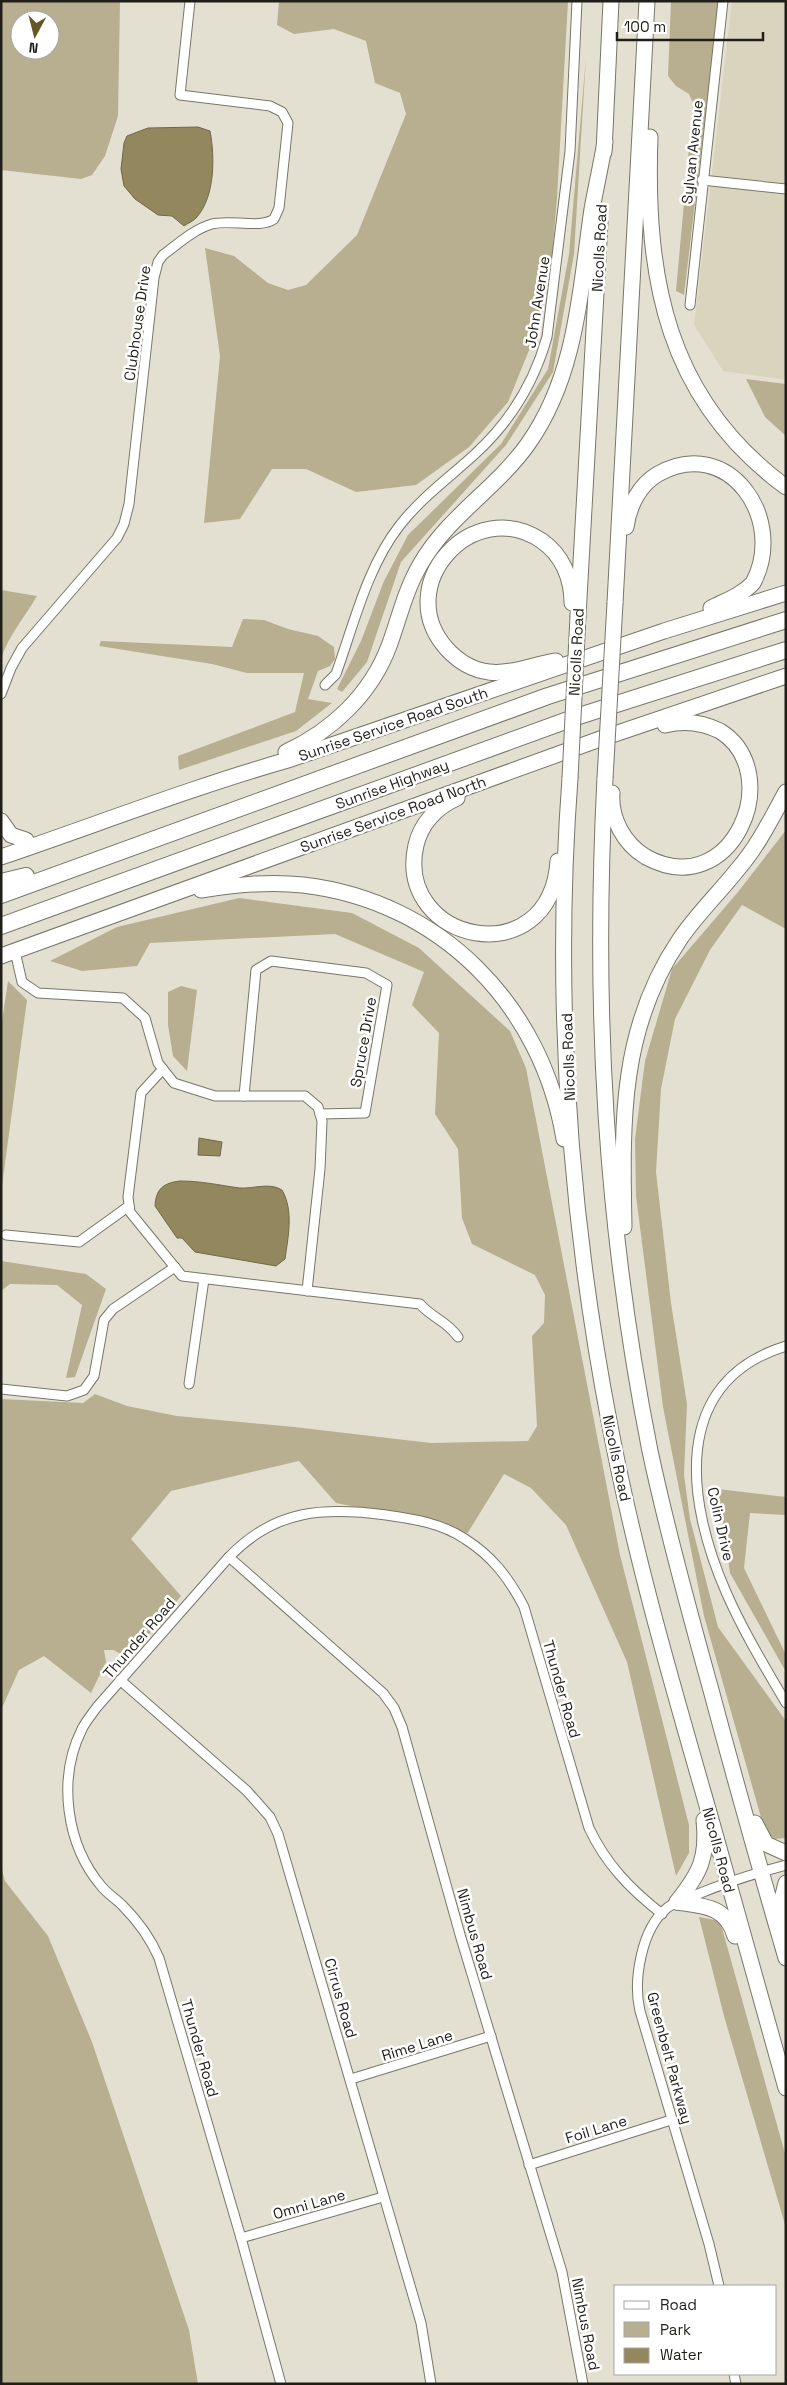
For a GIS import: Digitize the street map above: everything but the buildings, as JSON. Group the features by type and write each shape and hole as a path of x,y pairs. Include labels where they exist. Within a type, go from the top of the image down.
{"highway":[{"name":"Nicolls Road","path":"611,1 605,142 574,616 575,669 564,940 570,1102 579,1210 601,1370 620,1475 656,1622 786,2088"},
{"path":"647,4 651,94 650,207 659,284 668,326 691,381 715,418 747,455 786,487"},
{"path":"647,4 608,724 609,778 599,940 601,1047 608,1154 624,1294 641,1398 662,1504 688,1609 786,1958"},
{"path":"240,774 312,739 334,723 355,703 372,680 385,656 409,586 423,559 451,524 503,475 539,426 557,389 571,349 605,142"},
{"path":"615,603 628,516 635,499 646,483 664,471 688,464 710,464 731,472 748,484 765,510 770,542 764,564 752,584 740,594 664,631"},
{"path":"574,616 570,585 560,559 536,537 517,530 486,530 462,540 442,559 430,585 428,602 434,630 450,652 473,668 490,672 507,672 532,664 592,656"},
{"name":"Sunrise Service Road South","path":"1,857 123,813 300,756 664,631 786,594"},
{"name":"Sunrise Highway","path":"1,894 548,696 786,620"},
{"name":"Sunrise Highway","path":"1,926 579,716 786,650"},
{"name":"Sunrise Service Road North","path":"8,954 600,739 786,676"},
{"path":"600,739 685,721 715,728 733,739 747,757 756,788 754,811 745,832 730,849 720,856 697,865 670,865 644,856 626,840 619,828 612,807 609,778"},
{"path":"520,768 449,802 432,815 421,830 415,851 415,873 427,902 442,919 466,931 491,935 511,931 537,914 553,889 558,849 568,806"},
{"path":"624,1294 625,1094 637,1027 651,990 669,955 690,924 752,852 786,792"},
{"path":"1,848 75,823 123,813"},
{"path":"1,820 11,835 26,840"},
{"path":"1,882 97,860"},
{"path":"172,894 262,884 326,889 390,909 427,928 450,945 479,969 507,1001 539,1055 558,1109 579,1210"},
{"path":"701,1784 705,1851 696,1877 677,1902 709,1907 726,1917 730,1922 757,1986"},
{"path":"739,1792 762,1840 774,1849 786,1853"},
{"path":"786,1883 781,1903 786,1944"}],"street":[{"name":"Clubhouse Drive","path":"1,694 11,668 22,648 118,538 124,524 129,504 154,278 162,255 204,227 224,222 265,224 274,219 279,208 288,123 282,112 270,106 180,95 190,1"},
{"name":"John Avenue","path":"325,685 336,674 376,565 399,526 418,504 492,437 524,395 540,363 547,337 570,151 577,1"},
{"name":"Sylvan Avenue","path":"690,305 702,180 723,1"},
{"path":"702,180 786,189"},
{"path":"8,954 22,982 38,993 123,998 144,1018 158,1063 174,1083 215,1096 305,1096 318,1107 322,1121 320,1169 307,1291"},
{"name":"Spruce Drive","path":"244,1096 256,970 271,961 366,972 387,986 365,1113 320,1114"},
{"path":"163,1069 141,1093 128,1197 130,1212 182,1276 420,1304 427,1312 450,1326 458,1337"},
{"path":"6,1235 79,1242 129,1206"},
{"path":"1,1389 66,1396 84,1390 94,1376 100,1332 108,1314 140,1289 175,1267"},
{"path":"189,1384 204,1279"},
{"name":"Colin Drive","path":"786,1346 747,1364 720,1387 706,1412 701,1429 697,1460 702,1514 716,1566 745,1631 786,1703"},
{"name":"Thunder Road","path":"281,2384 172,1999 152,1940 138,1922 102,1887 80,1851 72,1828 67,1798 68,1776 73,1752 82,1728 97,1706 229,1557 242,1544 259,1532 284,1520 309,1512 335,1510 412,1518 441,1526 465,1538 485,1553 509,1580 524,1607 584,1813 595,1841 622,1880 662,1914"},
{"name":"Nimbus Road","path":"229,1557 383,1693 394,1708 402,1727 491,2036 562,2272 583,2384"},
{"name":"Cirrus Road","path":"120,1680 247,1791 270,1817 281,1844 421,2323 431,2384"},
{"path":"761,1872 786,1865"},
{"name":"Greenbelt Parkway","path":"719,2285 709,2244 671,2120 638,2001 638,1976 642,1954 649,1936 662,1914 677,1902 728,1882 761,1872"},
{"name":"Rime Lane","path":"350,2079 491,2036"},
{"name":"Foil Lane","path":"529,2165 671,2120"},
{"name":"Omni Lane","path":"241,2238 383,2197"}],"shaded area":[{"path":"732,1 786,1 786,380 723,371 694,325"}],"green space":[{"path":"1,1 120,1 118,116 105,156 92,175 81,179 1,170"},
{"path":"279,1 568,1 552,258 534,338 508,402 469,447 416,485 356,492 306,469 272,469 240,519 204,523 220,356 205,248 234,256 268,283 288,290 306,285 357,235 406,114 400,93 375,83 366,41 334,29 294,34 277,25"},
{"path":"671,1 719,1 684,295 676,291 693,103 689,94 676,86 668,76"},
{"path":"586,57 574,254 553,372 506,445 401,562 367,662 342,692 337,689 361,641 384,581 408,535 501,444 548,369 569,254"},
{"path":"746,379 786,384 786,436 765,417"},
{"path":"1,590 37,596 12,634 1,659"},
{"path":"243,619 264,620 288,629 318,636 334,647 335,659 330,666 318,671 308,699 332,703 296,731 179,770 178,756 295,712 304,673 247,673 212,664 99,646 101,641 232,647"},
{"path":"786,830 786,929 742,905 710,950 675,1019 661,1089 656,1172 671,1303 687,1404 684,1475 690,1519 718,1627 786,1721 786,1838 774,1839 764,1828 704,1616 663,1407 636,1196 635,1139 645,1061 672,969 738,892"},
{"path":"239,898 352,913 419,948 510,1031 526,1068 620,1555 689,1825 689,1853 676,1876 627,1662 566,1525 531,1488 504,1474 467,1534 448,1526 336,1503 299,1461 171,1491 131,1539 181,1596 129,1658 113,1650 104,1650 106,1662 91,1693 44,1656 19,1670 1,1710 1,1399 83,1403 95,1394 127,1406 177,1416 431,1443 528,1441 537,1426 532,1336 544,1323 545,1295 535,1275 472,1244 462,1218 458,1149 435,1114 439,1033 412,1005 424,972 335,934 150,943 137,966 82,971 50,961 117,927"},
{"path":"8,981 27,1000 1,1193 1,1028"},
{"path":"181,986 197,990 187,1071 173,1056 168,1025 168,992"},
{"path":"1,1261 86,1274 106,1289 75,1377 66,1378 82,1305 57,1285 10,1284 1,1291"},
{"path":"718,1489 786,1497 786,1515 750,1513 744,1568 786,1655 786,1672 730,1573"},
{"path":"1,1866 5,1881 48,1936 92,2042 189,2330 198,2384 1,2384"},
{"path":"699,1917 720,1921 786,2157 786,2228 724,2016"}],"water":[{"path":"198,127 210,131 213,152 212,176 203,208 196,218 184,226 172,216 158,215 135,199 124,186 121,169 124,143 127,136 148,128"},
{"path":"199,1138 222,1142 220,1156 198,1155"},
{"path":"180,1181 202,1182 239,1188 272,1186 282,1190 286,1198 289,1215 289,1233 285,1259 276,1266 195,1252 182,1238 177,1238 155,1206 157,1195 165,1185"}]}
